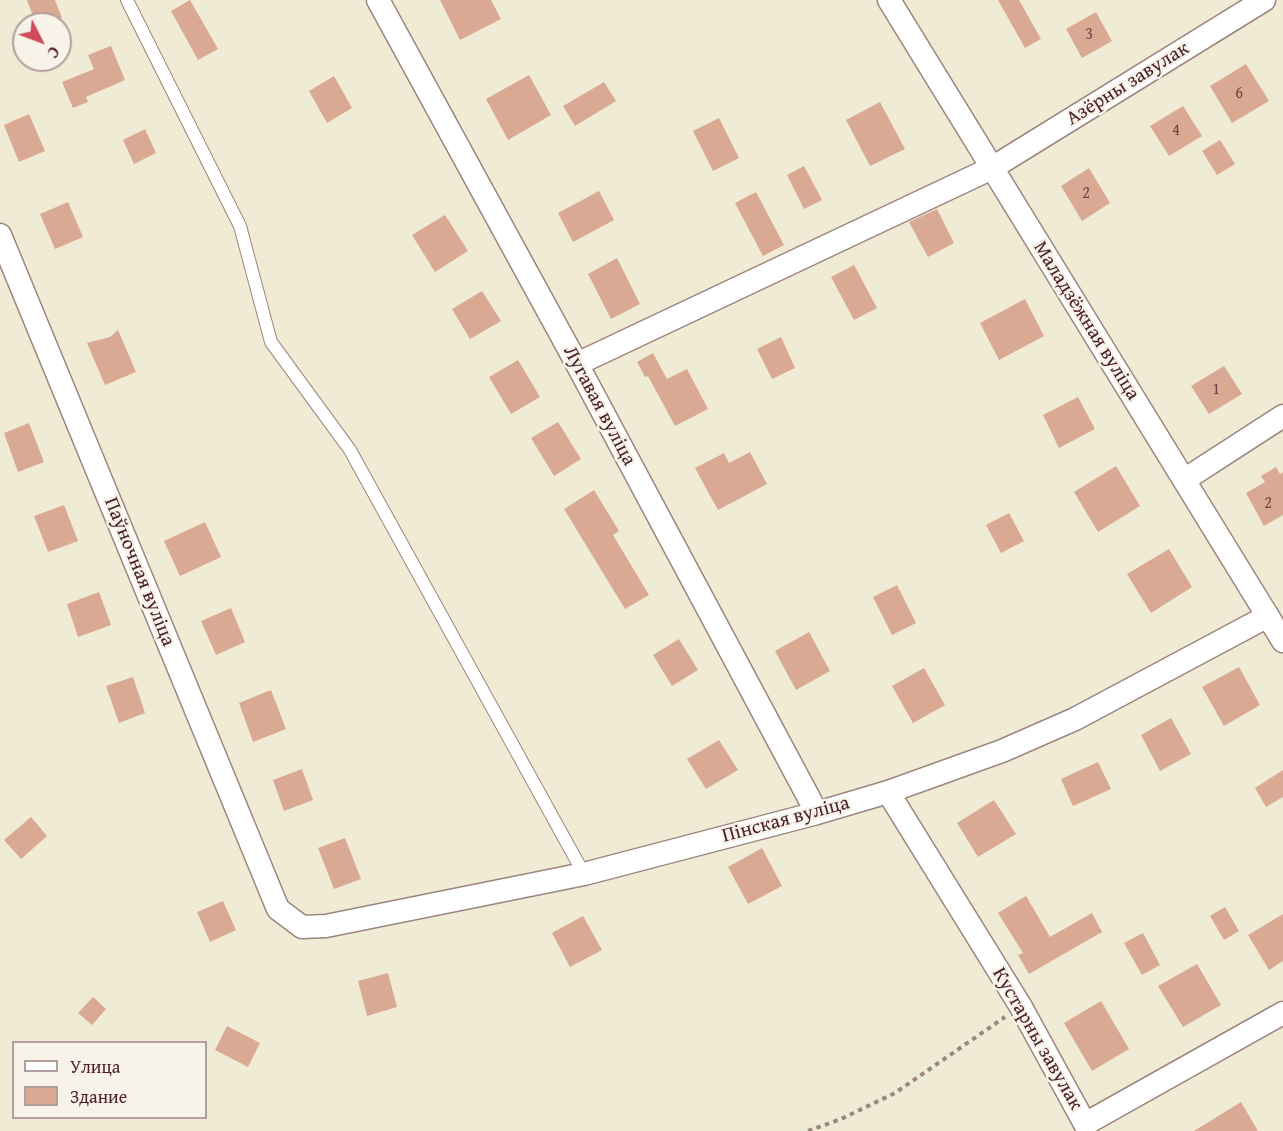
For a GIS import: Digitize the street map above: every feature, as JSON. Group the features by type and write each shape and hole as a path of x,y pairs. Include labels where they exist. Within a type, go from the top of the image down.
{"street":[{"name":"Лугавая вуліца","path":"378,0 577,363 817,813"},
{"name":"Маладзёжная вуліца","path":"889,0 1283,641"},
{"name":"Азёрны завулак","path":"577,363 992,168 1264,0"},
{"name":"Паўночная вуліца","path":"0,235 278,909"},
{"path":"1184,480 1283,416"},
{"name":"Пінская вуліца","path":"278,909 302,927 326,926 584,874 888,792 1002,752 1075,719 1268,616"},
{"name":"Кустарны завулак","path":"888,792 1021,1007 1088,1129 1283,1013"}],"lane":[{"path":"127,0 240,226 271,342 350,450 584,874"}],"path":[{"path":"808,1131 841,1119 895,1094 1021,1007"}],"building":[{"path":"27,0 55,0 60,12 32,12"},
{"path":"190,0 218,49 198,60 171,11"},
{"path":"440,0 491,0 501,19 460,40"},
{"path":"998,0 1019,0 1041,39 1025,48"},
{"path":"1096,12 1112,41 1082,58 1066,29"},
{"path":"111,46 125,80 86,97 88,102 73,108 62,82 94,69 88,55"},
{"path":"1246,64 1269,101 1232,123 1210,86"},
{"path":"529,75 551,115 508,140 486,99"},
{"path":"334,76 352,108 327,123 309,91"},
{"path":"604,82 616,101 575,126 563,106"},
{"path":"880,102 905,149 870,166 846,120"},
{"path":"1183,106 1202,136 1169,156 1150,126"},
{"path":"29,114 45,151 19,162 4,125"},
{"path":"719,118 739,158 713,171 693,131"},
{"path":"145,129 156,153 134,164 123,140"},
{"path":"1220,140 1235,164 1217,175 1202,151"},
{"path":"804,166 822,200 804,209 787,175"},
{"path":"1089,168 1110,203 1082,221 1061,186"},
{"path":"599,191 614,220 573,242 558,213"},
{"path":"756,192 784,245 763,256 735,203"},
{"path":"68,202 83,237 55,249 40,214"},
{"path":"937,209 954,243 928,257 909,222"},
{"path":"445,215 468,251 435,272 412,235"},
{"path":"617,258 640,304 611,319 588,274"},
{"path":"854,265 877,308 854,320 831,277"},
{"path":"482,291 501,321 470,339 452,309"},
{"path":"1025,299 1044,336 999,360 980,323"},
{"path":"118,330 136,372 105,385 87,343 110,337"},
{"path":"781,337 795,368 772,379 757,349"},
{"path":"653,353 667,379 687,369 708,409 675,426 648,376 645,377 637,362"},
{"path":"518,360 540,397 511,414 489,377"},
{"path":"1224,366 1242,394 1209,414 1191,386"},
{"path":"1078,397 1095,429 1059,448 1043,415"},
{"path":"558,422 581,459 554,476 531,438"},
{"path":"29,423 44,462 18,472 4,433"},
{"path":"750,452 767,484 718,510 695,468 724,453 729,463"},
{"path":"1116,466 1140,506 1098,532 1074,492"},
{"path":"1276,467 1280,474 1283,472 1283,515 1264,526 1246,493 1265,482 1261,476"},
{"path":"594,490 619,531 613,535 649,595 625,609 564,509"},
{"path":"64,505 78,541 48,552 34,516"},
{"path":"1009,513 1024,541 1001,553 986,525"},
{"path":"205,522 221,557 180,576 164,541"},
{"path":"1169,549 1192,587 1151,613 1127,574"},
{"path":"897,585 916,623 892,635 873,597"},
{"path":"99,592 111,625 78,637 67,604"},
{"path":"231,608 245,642 216,655 201,621"},
{"path":"809,632 830,671 796,690 775,651"},
{"path":"679,639 698,670 672,686 653,655"},
{"path":"1239,667 1260,705 1224,726 1202,687"},
{"path":"924,668 945,705 913,723 892,686"},
{"path":"133,677 145,713 119,723 106,686"},
{"path":"271,690 286,729 253,742 239,703"},
{"path":"1171,718 1191,754 1160,771 1141,735"},
{"path":"719,740 738,770 706,789 687,759"},
{"path":"1098,762 1111,789 1073,806 1061,779"},
{"path":"302,769 313,800 284,811 273,780"},
{"path":"1283,770 1283,797 1266,807 1255,788"},
{"path":"994,800 1016,834 978,857 957,823"},
{"path":"31,817 47,836 21,859 4,840"},
{"path":"345,838 361,879 334,889 318,848"},
{"path":"762,848 782,886 748,904 728,867"},
{"path":"1026,896 1050,937 1092,913 1102,932 1029,974 1018,955 1023,953 998,913"},
{"path":"223,901 236,930 210,942 197,912"},
{"path":"1225,907 1239,931 1224,940 1210,916"},
{"path":"1283,914 1283,961 1269,970 1248,935"},
{"path":"583,916 602,950 570,967 552,933"},
{"path":"1143,933 1160,965 1142,975 1124,943"},
{"path":"1197,964 1221,1005 1183,1027 1158,986"},
{"path":"388,973 397,1007 367,1016 358,981"},
{"path":"93,997 106,1009 92,1025 78,1013"},
{"path":"1101,1001 1129,1049 1092,1071 1064,1023"},
{"path":"227,1026 260,1043 248,1067 215,1050"},
{"path":"1241,1102 1258,1131 1194,1131"}]}
